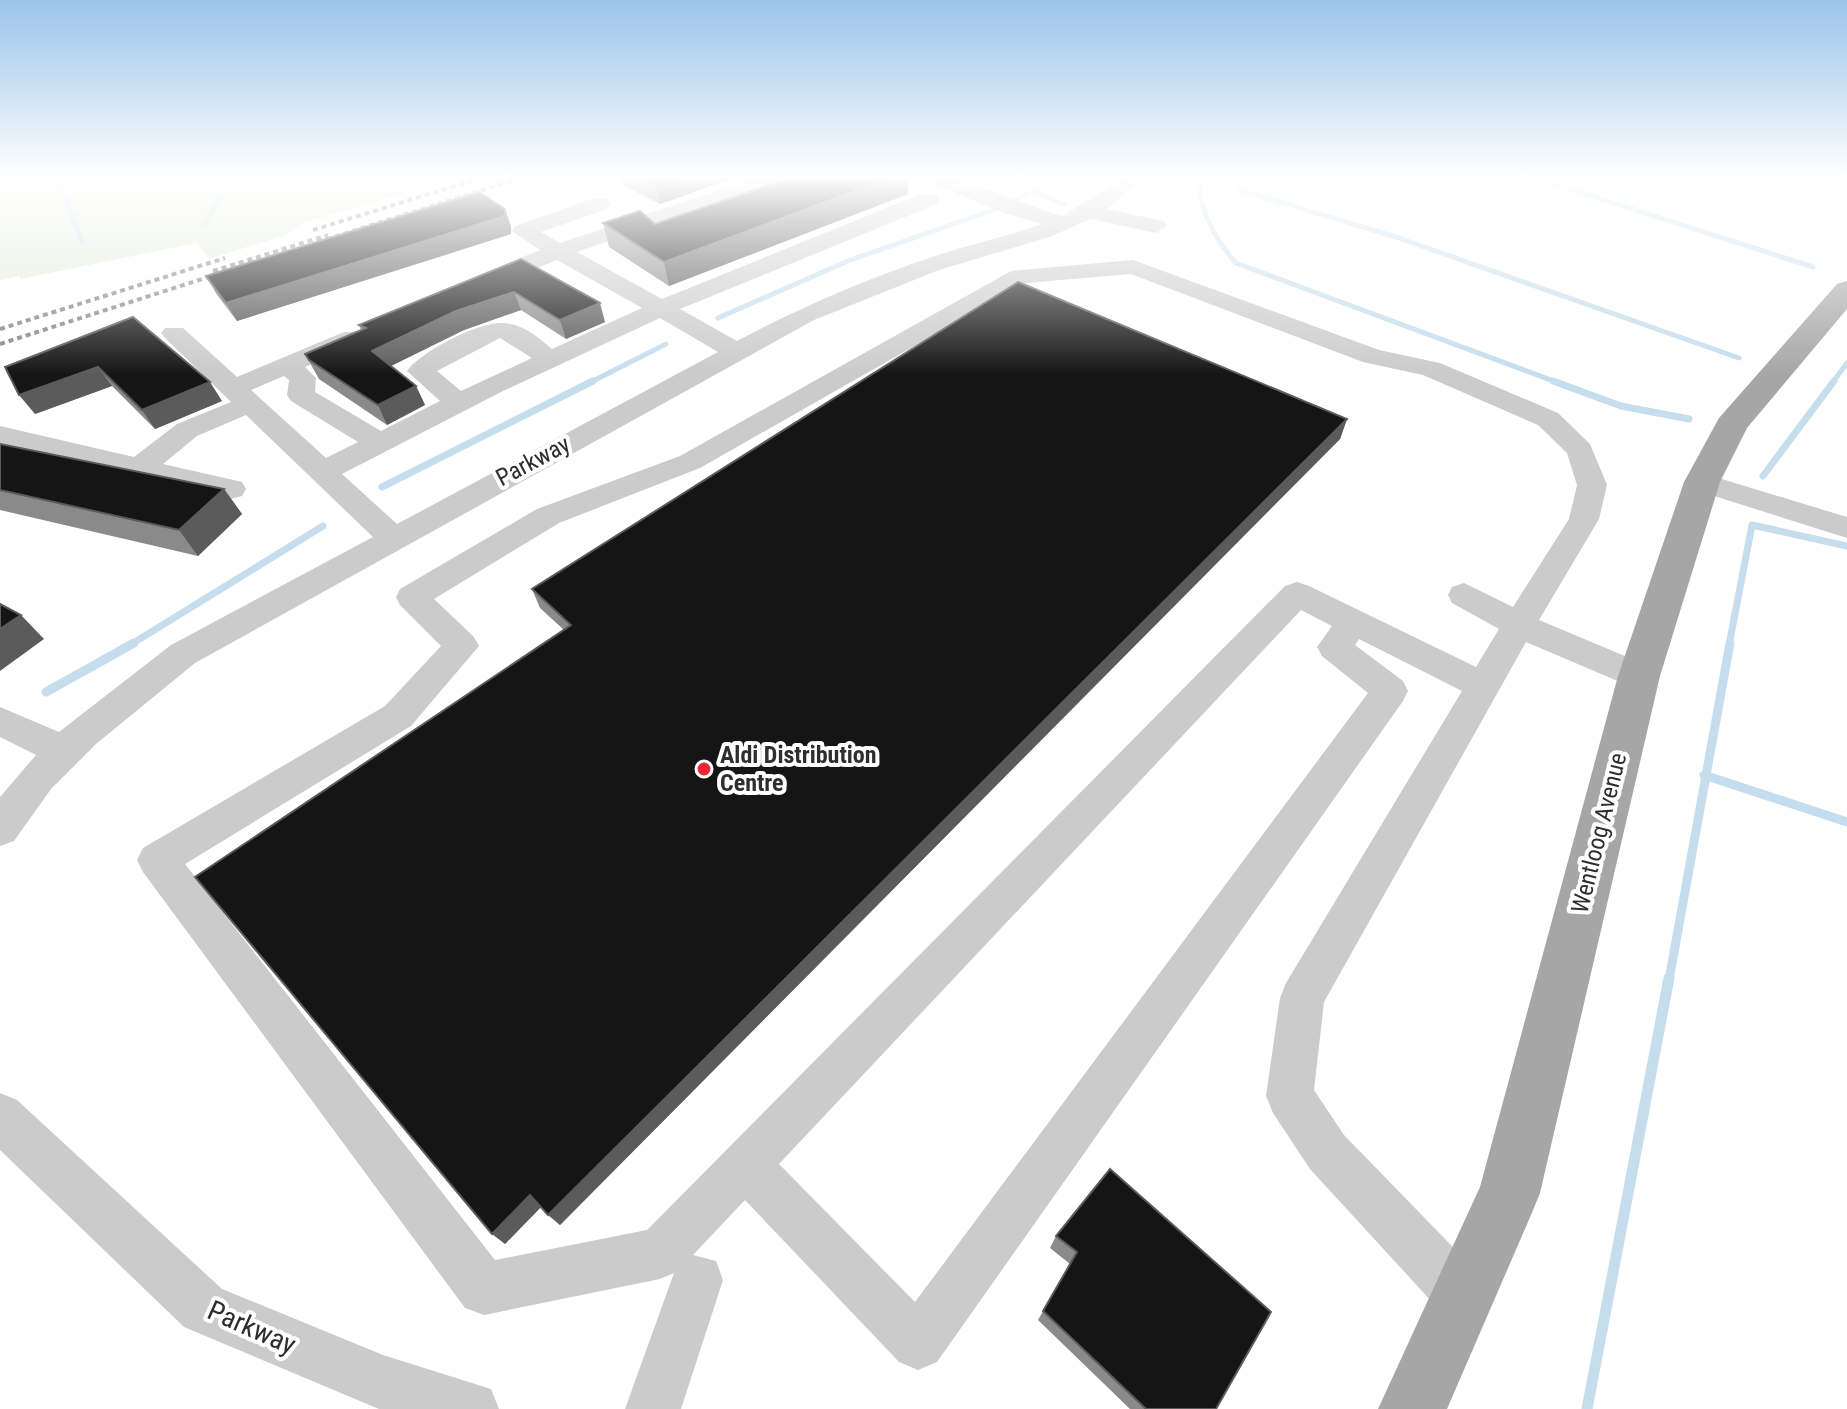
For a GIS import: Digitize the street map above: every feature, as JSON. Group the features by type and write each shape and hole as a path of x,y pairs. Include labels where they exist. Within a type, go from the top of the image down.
{"main road":[{"name":"Wentloog Avenue","path":"1412,1409 1509,1193 1639,676 1702,482 1731,425 1847,290"}],"street":[{"path":"542,244 736,351"},
{"path":"459,292 579,244"},
{"path":"322,472 550,360 807,244"},
{"name":"Parkway","path":"0,829 16,803 63,751 119,702 183,654 392,537 805,315 892,279 998,244"},
{"path":"1463,1296 1327,1152 1290,1096 1302,998 1584,519 1592,485 1580,450 1548,419 1431,369 1372,356 1133,267 1019,276 690,462 548,516 412,597 462,646 398,716 157,860 484,1289 660,1253 1297,594 1483,686"},
{"path":"140,467 187,430 287,365 375,328"},
{"path":"459,403 420,371 436,357 500,330 517,335 550,360"},
{"path":"174,333 392,537"},
{"path":"287,365 303,378 301,395 380,443"},
{"path":"0,435 231,489"},
{"path":"1702,482 1847,528"},
{"path":"1464,595 1519,625 1639,676"},
{"path":"745,1164 918,1343 1390,691 1334,647 1354,622"},
{"path":"0,721 63,751"},
{"name":"Parkway","path":"0,1118 203,1308 380,1396 471,1409"},
{"path":"653,1409 697,1280"}],"green space":[{"path":"0,244 193,244 20,279 20,276 0,280"},
{"path":"198,244 258,244 209,259"}],"building":[{"path":"311,244 416,244 226,303 206,276"},
{"path":"635,244 713,244 664,262"},
{"path":"521,259 600,303 560,320 514,292 456,311 372,351 416,386 378,405 309,360 305,354 366,328 359,325"},
{"name":"Aldi Distribution Centre","path":"1018,282 1347,419 548,1215 530,1195 492,1234 195,877 571,625 532,589"},
{"path":"133,317 210,382 142,410 98,367 19,395 5,367"},
{"path":"0,444 224,489 179,530 0,490"},
{"path":"0,604 21,615 0,629"},
{"path":"1110,1169 1271,1312 1216,1409 1146,1409 1043,1311 1077,1252 1056,1236"}],"waterway":[{"path":"718,318 848,261 897,244"},
{"path":"1221,244 1236,263 1559,383"},
{"path":"1415,244 1739,358"},
{"path":"1741,244 1813,267"},
{"path":"589,383 666,344"},
{"path":"1832,383 1847,363"},
{"path":"382,487 593,381"},
{"path":"1553,381 1621,406 1689,419"},
{"path":"1763,476 1834,381"},
{"path":"1729,645 1752,525 1847,546"},
{"path":"130,645 323,526"},
{"path":"46,692 134,643"},
{"path":"1706,776 1730,643"},
{"path":"1669,980 1706,776"},
{"path":"1706,776 1847,822"},
{"path":"1587,1409 1669,978"}],"railway":[{"path":"213,271 300,244"},
{"path":"0,329 225,258"},
{"path":"0,344 227,271"}],"place":[{"name":"Aldi Distribution Centre","path":"704,769"}]}
